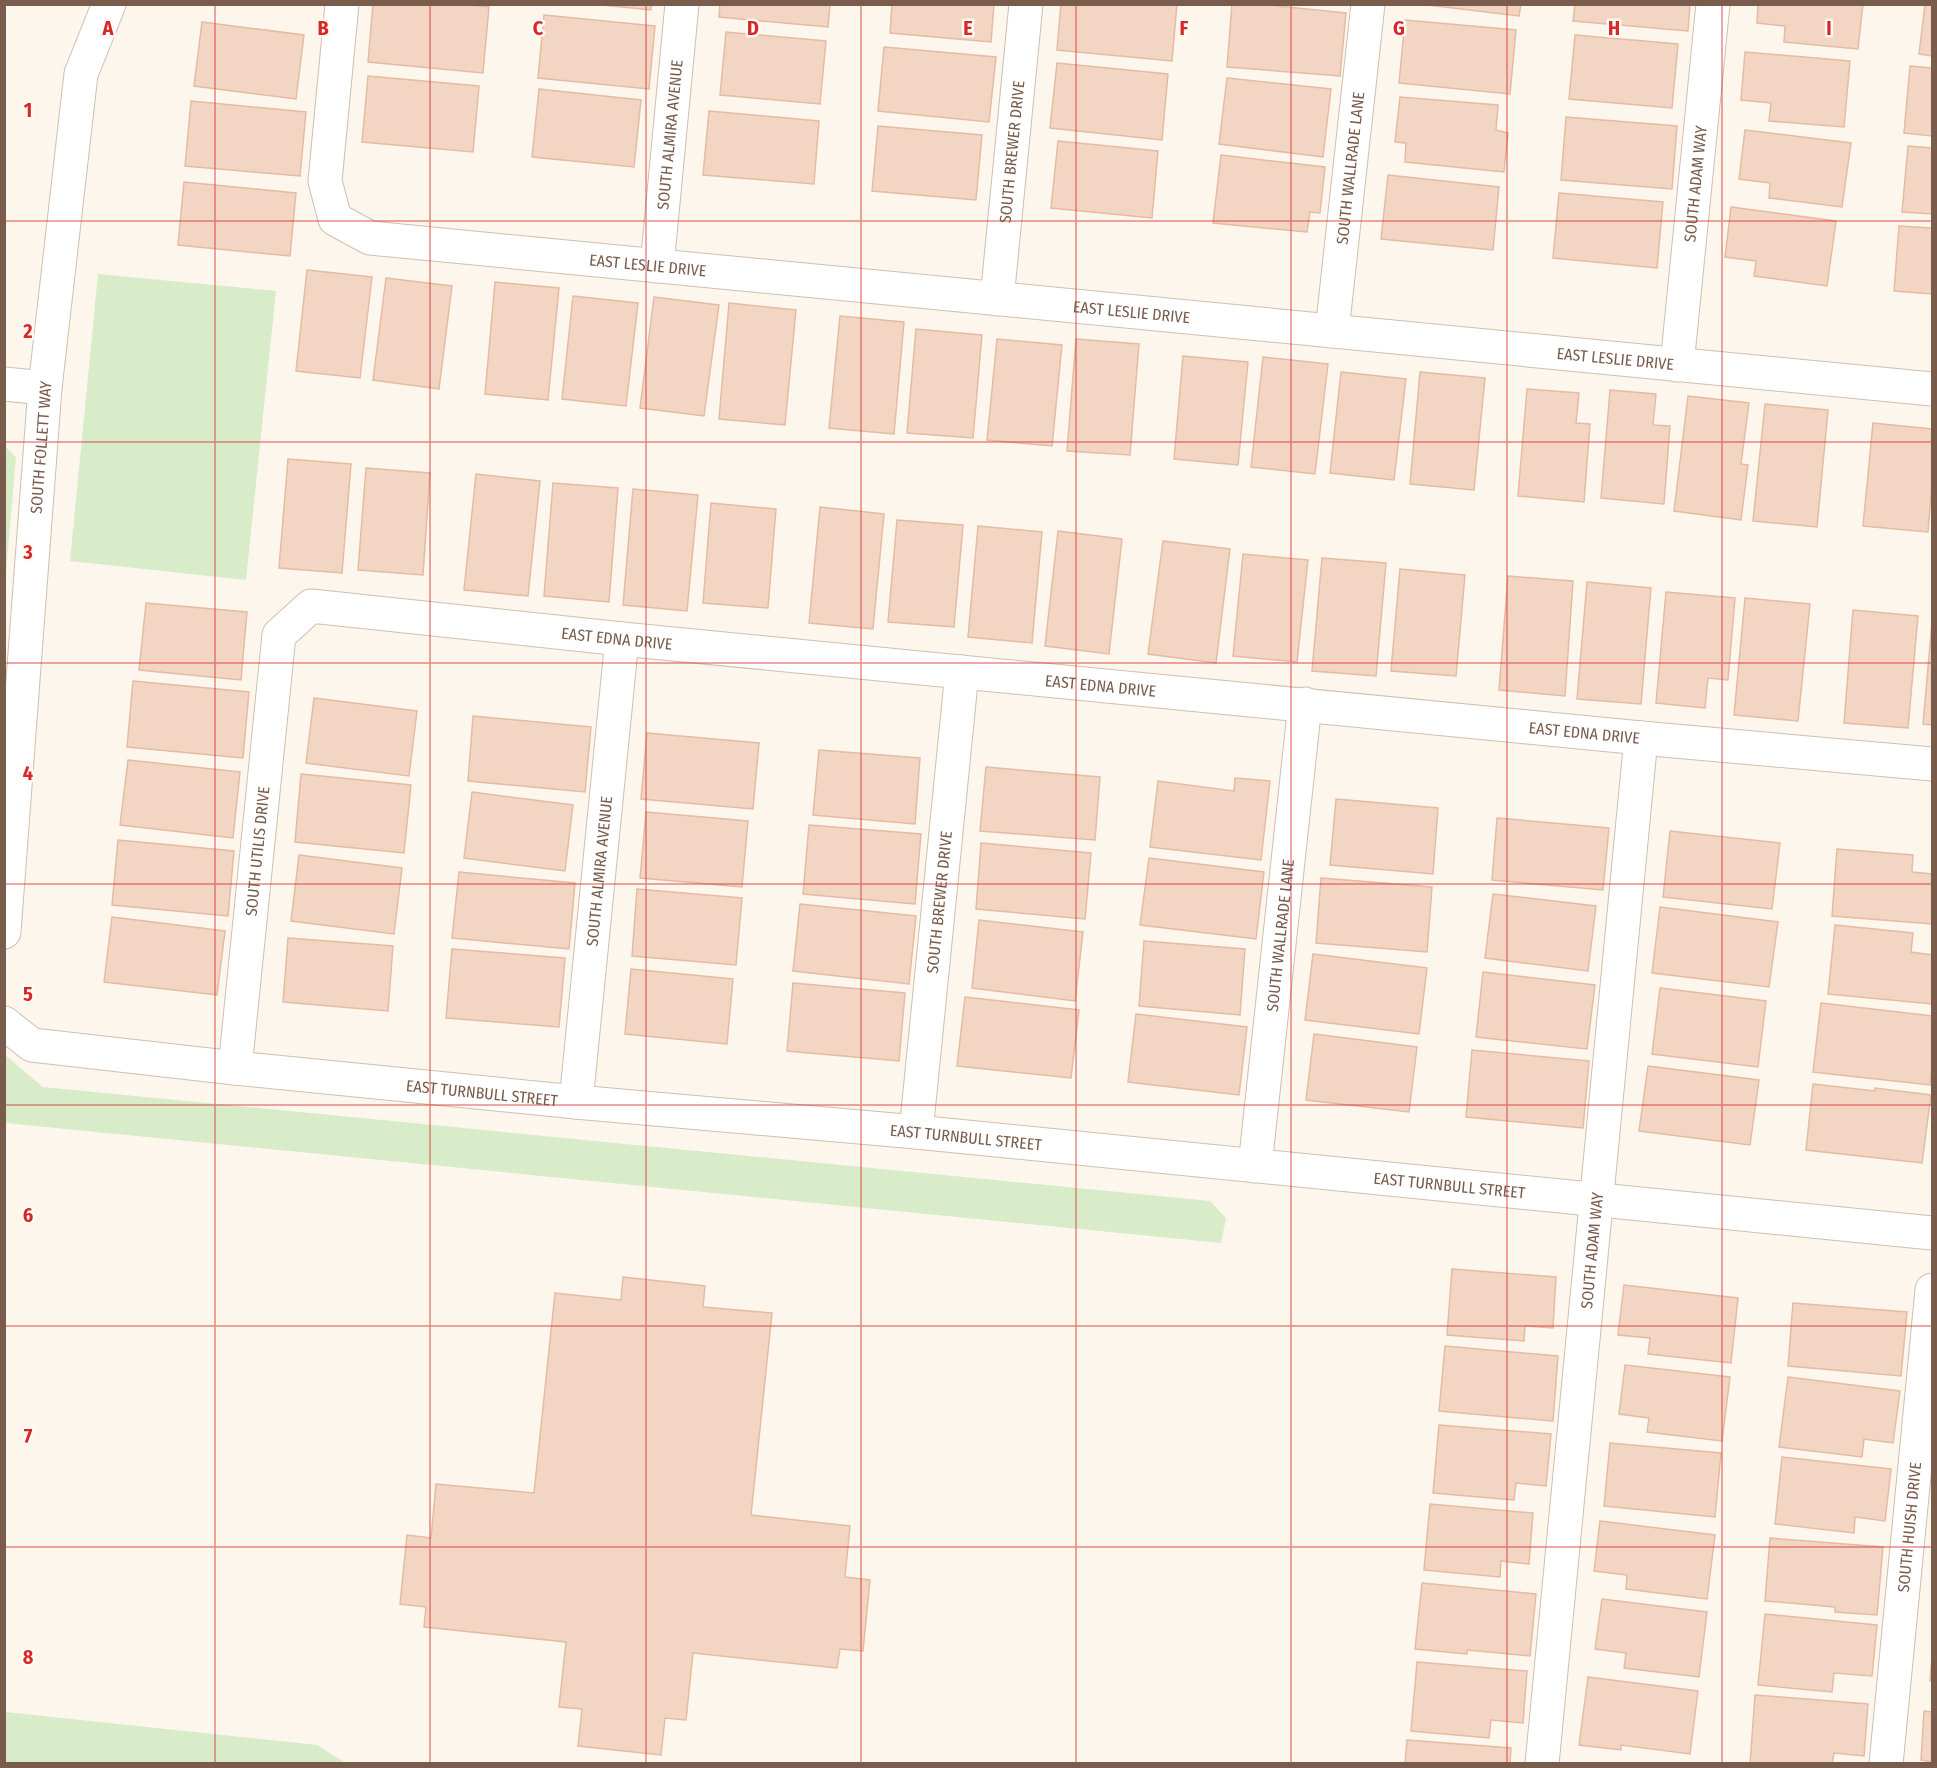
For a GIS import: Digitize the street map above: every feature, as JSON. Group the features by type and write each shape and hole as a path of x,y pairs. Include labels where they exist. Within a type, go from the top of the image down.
{"street":[{"name":"SOUTH FOLLETT WAY","path":"4,932 45,388 81,74 108,4"},
{"name":"EAST LESLIE DRIVE","path":"342,4 325,181 335,219 370,238 1932,389"},
{"name":"SOUTH ALMIRA AVENUE","path":"657,266 682,4"},
{"name":"SOUTH BREWER DRIVE","path":"997,299 1026,4"},
{"name":"SOUTH WALLRADE LANE","path":"1332,331 1368,4"},
{"name":"SOUTH ADAM WAY","path":"1677,364 1713,4"},
{"path":"4,384 45,388"},
{"name":"EAST EDNA DRIVE","path":"279,635 310,606 622,639 1932,764"},
{"name":"SOUTH UTILIS DRIVE","path":"235,1068 279,635"},
{"name":"SOUTH ALMIRA AVENUE","path":"576,1102 622,639"},
{"name":"SOUTH BREWER DRIVE","path":"916,1132 962,672"},
{"name":"SOUTH WALLRADE LANE","path":"1255,1166 1305,704"},
{"name":"SOUTH ADAM WAY","path":"1542,1764 1641,738"},
{"name":"EAST TURNBULL STREET","path":"4,1023 32,1045 235,1068 576,1102 916,1132 1932,1233"},
{"name":"SOUTH HUISH DRIVE","path":"1886,1764 1932,1290"}],"green space":[{"path":"98,274 276,291 246,580 70,561"},
{"path":"5,446 16,457 5,584"},
{"path":"5,1055 43,1087 1210,1201 1226,1218 1221,1243 5,1123"},
{"path":"5,1712 317,1745 346,1763 5,1763"}],"building":[{"path":"373,4 457,4 489,7 483,73 368,62"},
{"path":"592,4 651,4 651,10"},
{"path":"720,4 830,4 828,27 719,17"},
{"path":"892,4 994,4 991,42 890,33"},
{"path":"1061,4 1177,4 1172,61 1057,50"},
{"path":"1232,4 1257,4 1346,13 1340,76 1227,67"},
{"path":"1419,4 1521,4 1519,16"},
{"path":"1575,4 1690,4 1688,31 1573,21"},
{"path":"1758,4 1863,4 1858,49 1784,42 1785,26 1757,23"},
{"path":"1925,4 1932,4 1932,56 1919,54"},
{"path":"544,15 655,26 649,89 538,78"},
{"path":"1405,20 1516,30 1510,94 1399,83"},
{"path":"202,22 304,35 296,99 194,86"},
{"path":"726,32 826,41 820,104 720,95"},
{"path":"1575,35 1678,44 1672,108 1569,99"},
{"path":"884,47 996,57 989,122 878,111"},
{"path":"1745,52 1850,61 1844,127 1769,121 1771,103 1741,100"},
{"path":"1057,63 1168,74 1162,140 1050,128"},
{"path":"1910,66 1932,68 1932,136 1904,133"},
{"path":"368,76 479,86 473,152 362,142"},
{"path":"1227,78 1331,89 1323,157 1219,144"},
{"path":"539,89 641,100 634,167 532,157"},
{"path":"1400,97 1498,105 1496,130 1508,133 1504,172 1405,162 1406,143 1395,142"},
{"path":"191,101 306,112 300,176 185,166"},
{"path":"709,111 819,121 814,184 703,175"},
{"path":"1566,117 1677,126 1672,189 1561,180"},
{"path":"878,126 982,135 976,200 872,191"},
{"path":"1745,130 1851,143 1842,207 1769,198 1770,183 1739,179"},
{"path":"1058,141 1158,151 1152,218 1051,208"},
{"path":"1908,146 1932,148 1932,214 1902,212"},
{"path":"1221,155 1325,167 1320,213 1310,212 1307,232 1213,223"},
{"path":"1388,175 1499,187 1493,250 1381,239"},
{"path":"184,182 296,193 290,256 178,245"},
{"path":"1559,193 1663,202 1657,268 1553,258"},
{"path":"1731,207 1836,221 1827,286 1754,276 1756,261 1725,257"},
{"path":"1899,226 1932,228 1932,294 1894,291"},
{"path":"307,270 372,277 360,378 296,371"},
{"path":"386,278 452,286 439,389 373,380"},
{"path":"495,282 559,288 548,400 485,394"},
{"path":"573,296 638,303 626,406 562,399"},
{"path":"654,297 719,305 704,416 640,408"},
{"path":"729,303 796,310 785,425 719,419"},
{"path":"840,316 904,322 894,434 829,428"},
{"path":"916,329 982,335 973,438 907,433"},
{"path":"997,339 1062,345 1052,446 987,440"},
{"path":"1076,339 1139,344 1130,455 1067,451"},
{"path":"1183,356 1248,362 1238,465 1174,459"},
{"path":"1263,357 1328,364 1315,474 1251,467"},
{"path":"1341,372 1406,379 1394,480 1330,473"},
{"path":"1420,372 1485,378 1474,490 1410,484"},
{"path":"1527,389 1579,393 1576,423 1590,424 1584,502 1518,496"},
{"path":"1610,390 1656,394 1653,425 1670,426 1664,504 1601,498"},
{"path":"1688,396 1749,403 1741,464 1748,465 1741,520 1674,511"},
{"path":"1765,404 1828,410 1817,527 1753,521"},
{"path":"1873,423 1932,429 1932,482 1928,532 1863,526"},
{"path":"288,459 351,464 342,573 279,568"},
{"path":"366,468 430,473 423,575 358,570"},
{"path":"476,474 540,481 528,596 464,590"},
{"path":"553,483 618,488 609,602 544,596"},
{"path":"633,489 698,495 687,611 623,605"},
{"path":"711,503 776,509 768,608 703,603"},
{"path":"820,507 884,514 873,629 809,623"},
{"path":"897,520 963,525 954,627 888,622"},
{"path":"978,526 1042,532 1032,643 968,637"},
{"path":"1058,531 1122,539 1109,654 1045,646"},
{"path":"1163,541 1230,549 1216,663 1148,654"},
{"path":"1243,554 1308,560 1297,662 1233,656"},
{"path":"1322,558 1386,563 1376,676 1312,671"},
{"path":"1400,569 1465,575 1456,676 1391,671"},
{"path":"1508,576 1573,581 1565,696 1499,690"},
{"path":"1587,582 1651,588 1641,704 1577,699"},
{"path":"1666,592 1735,598 1728,680 1708,678 1705,708 1656,703"},
{"path":"1745,598 1810,604 1798,721 1734,715"},
{"path":"146,603 247,612 241,680 139,670"},
{"path":"1853,610 1918,616 1908,728 1844,723"},
{"path":"1932,622 1932,725 1923,724"},
{"path":"133,681 249,692 243,758 127,747"},
{"path":"314,698 417,711 409,776 306,763"},
{"path":"473,716 591,727 585,792 468,781"},
{"path":"647,733 759,743 753,809 641,799"},
{"path":"819,750 920,758 915,824 813,815"},
{"path":"128,760 240,772 233,838 120,825"},
{"path":"986,767 1100,777 1095,840 980,831"},
{"path":"301,774 411,785 404,853 295,842"},
{"path":"1235,778 1270,781 1261,860 1150,847 1158,781 1234,791"},
{"path":"472,792 573,805 565,871 464,858"},
{"path":"1336,799 1438,808 1433,874 1330,865"},
{"path":"646,812 748,821 742,887 640,878"},
{"path":"1497,818 1609,828 1603,890 1492,880"},
{"path":"809,825 921,834 915,904 803,894"},
{"path":"1670,831 1780,843 1772,909 1663,897"},
{"path":"118,840 234,851 228,916 112,905"},
{"path":"981,843 1091,853 1085,919 976,909"},
{"path":"1837,849 1913,855 1912,872 1932,874 1932,924 1832,916"},
{"path":"299,855 402,868 394,934 291,921"},
{"path":"1149,858 1264,872 1256,939 1140,925"},
{"path":"459,872 575,883 569,949 452,938"},
{"path":"1321,878 1432,887 1427,952 1316,943"},
{"path":"637,889 742,898 736,965 632,956"},
{"path":"1493,894 1596,906 1588,971 1485,958"},
{"path":"800,904 916,916 909,984 793,971"},
{"path":"1660,907 1778,922 1769,987 1652,973"},
{"path":"112,917 225,931 217,995 104,982"},
{"path":"979,920 1083,932 1075,1001 972,988"},
{"path":"1835,925 1913,933 1911,952 1932,955 1932,1004 1828,994"},
{"path":"288,938 393,946 388,1011 283,1002"},
{"path":"1144,941 1245,949 1240,1015 1139,1006"},
{"path":"452,949 565,958 559,1027 446,1018"},
{"path":"1313,954 1427,968 1419,1034 1305,1020"},
{"path":"631,969 733,979 727,1044 625,1034"},
{"path":"1483,972 1595,985 1587,1049 1476,1037"},
{"path":"793,983 905,993 899,1061 787,1051"},
{"path":"1660,988 1766,1001 1758,1067 1652,1054"},
{"path":"965,997 1079,1010 1071,1078 957,1066"},
{"path":"1821,1003 1932,1016 1930,1085 1813,1072"},
{"path":"1136,1014 1247,1027 1239,1095 1128,1082"},
{"path":"1314,1034 1417,1047 1409,1112 1306,1100"},
{"path":"1472,1050 1589,1061 1583,1128 1466,1117"},
{"path":"1648,1066 1759,1080 1750,1145 1639,1131"},
{"path":"1813,1084 1931,1095 1922,1163 1806,1150"},
{"path":"1452,1269 1556,1277 1553,1328 1525,1326 1524,1341 1447,1335"},
{"path":"623,1277 705,1286 703,1307 772,1313 751,1515 850,1526 845,1577 870,1580 863,1651 840,1649 837,1668 693,1653 686,1720 665,1718 661,1755 578,1746 582,1709 559,1707 566,1642 424,1627 426,1607 400,1604 407,1535 431,1538 436,1484 534,1493 555,1293 621,1300"},
{"path":"1624,1285 1738,1298 1731,1363 1648,1354 1650,1338 1618,1335"},
{"path":"1793,1303 1907,1312 1901,1376 1788,1366"},
{"path":"1445,1346 1558,1356 1553,1421 1439,1411"},
{"path":"1625,1365 1730,1377 1722,1441 1647,1432 1649,1418 1619,1414"},
{"path":"1788,1377 1900,1391 1893,1443 1864,1439 1862,1457 1779,1447"},
{"path":"1439,1425 1551,1434 1546,1486 1516,1483 1514,1500 1433,1493"},
{"path":"1610,1443 1721,1453 1715,1517 1604,1506"},
{"path":"1782,1457 1891,1469 1885,1521 1855,1517 1854,1533 1775,1524"},
{"path":"1430,1504 1533,1513 1529,1564 1501,1561 1500,1577 1424,1570"},
{"path":"1600,1521 1715,1535 1707,1599 1626,1589 1627,1575 1594,1571"},
{"path":"1770,1538 1883,1547 1877,1615 1835,1612 1835,1607 1765,1601"},
{"path":"1422,1583 1536,1594 1530,1656 1467,1650 1467,1654 1415,1649"},
{"path":"1602,1599 1707,1612 1699,1677 1624,1668 1626,1653 1595,1649"},
{"path":"1765,1614 1877,1625 1872,1676 1834,1673 1832,1692 1758,1685"},
{"path":"1932,1656 1932,1681 1930,1681"},
{"path":"1417,1662 1527,1671 1523,1723 1491,1720 1489,1738 1411,1731"},
{"path":"1588,1677 1698,1691 1690,1754 1621,1745 1621,1750 1579,1745"},
{"path":"1755,1695 1868,1704 1864,1756 1834,1753 1832,1764 1750,1764"},
{"path":"1924,1711 1932,1712 1932,1762 1921,1760"},
{"path":"1407,1740 1511,1748 1510,1764 1405,1764"}]}
